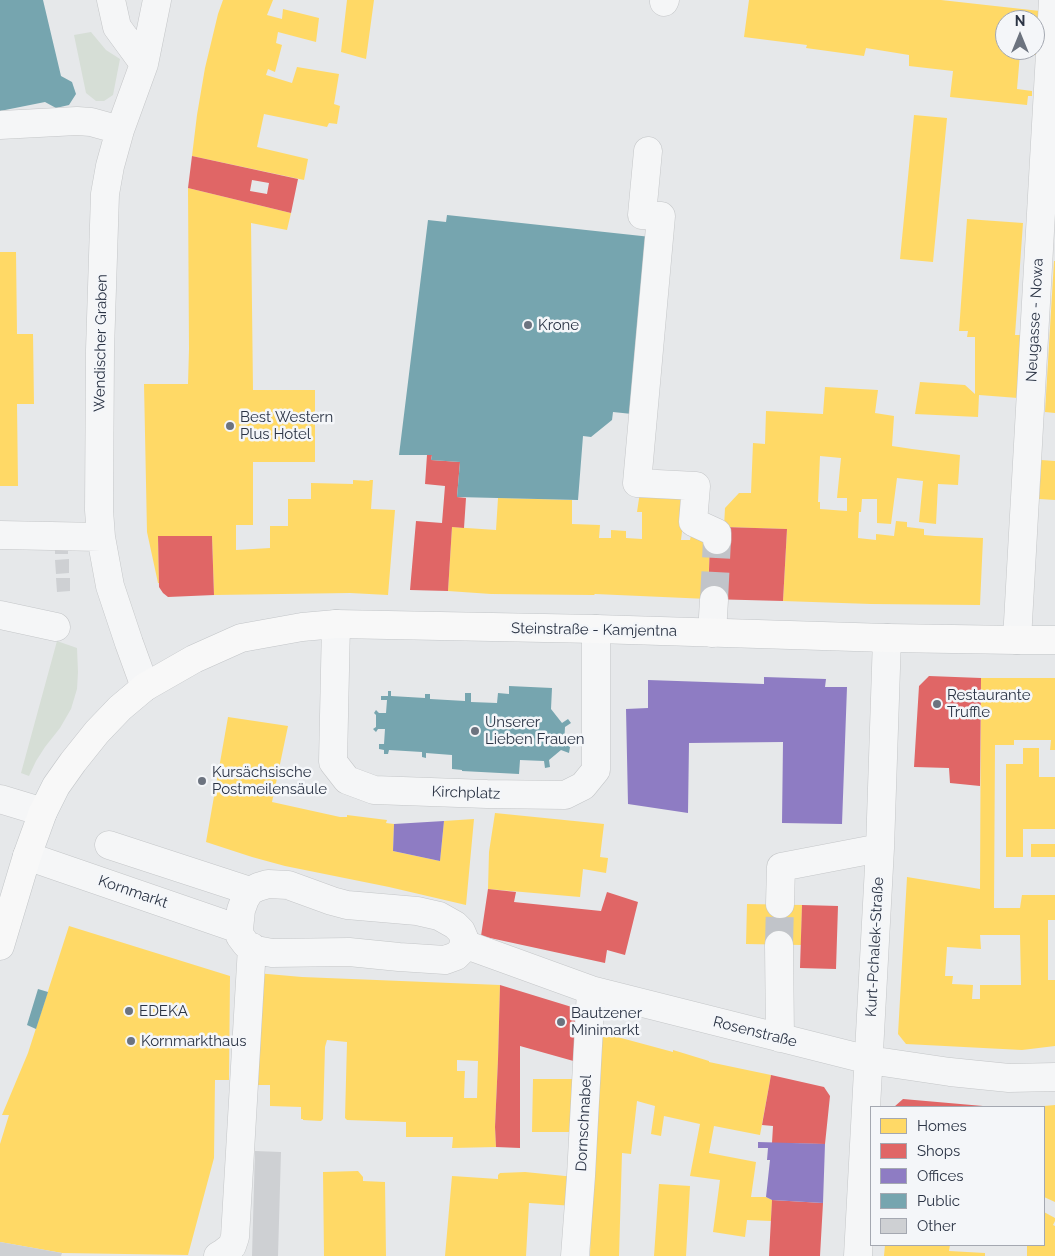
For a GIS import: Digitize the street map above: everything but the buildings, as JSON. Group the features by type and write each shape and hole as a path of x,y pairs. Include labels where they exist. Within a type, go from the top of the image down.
{"main road":[{"name":"Steinstraße - Kamjentna","path":"0,946 8,891 27,856 43,812 56,786 97,732 120,708 145,687 194,659 241,638 302,627 336,624 596,629 887,638 1055,640"}],"street":[{"path":"111,0 117,27 144,64"},
{"name":"Wendischer Graben","path":"145,687 110,586 101,537 99,510 100,350 105,194 110,166 120,130 144,64 157,0"},
{"name":"Neugasse - Nowa","path":"1017,640 1053,0"},
{"path":"0,125 77,121 91,122 120,130"},
{"path":"648,151 642,214 661,216 636,483 696,486 693,522 717,533 717,540"},
{"path":"0,535 101,537"},
{"path":"712,633 714,600"},
{"path":"0,615 56,627"},
{"name":"Kirchplatz","path":"336,624 333,762 347,780 374,790 487,794 565,795 583,786 596,770 596,629"},
{"name":"Kurt-Pchalek-Straße","path":"858,1256 880,848 887,638"},
{"path":"0,799 43,812"},
{"path":"109,845 250,892"},
{"path":"780,904 781,867 880,848"},
{"name":"Kornmarkt","path":"27,856 245,938 256,950 272,953 349,952 444,960 456,956 463,950 464,944"},
{"path":"218,1256 232,1246 235,1236 245,938 241,910 250,892 268,884 288,885 332,902 417,911 438,916 455,925 461,931 464,944"},
{"name":"Rosenstraße","path":"464,944 591,990 869,1060 950,1072 1009,1078 1055,1077"},
{"path":"780,945 780,1038"},
{"name":"Dornschnabel","path":"574,1256 582,1176 591,990"}],"shaded area":[{"path":"91,32 106,50 120,59 113,95 104,101 96,101 86,93 74,35"},
{"path":"57,641 77,648 77,689 71,709 36,761 29,776 21,773"}],"tunnel":[{"path":"714,600 717,540"},
{"path":"779,945 780,904"}],"place":[{"name":"Krone","path":"528,325"},
{"name":"Best Western Plus Hotel","path":"230,426"},
{"name":"Restaurante Truffle","path":"937,704"},
{"name":"Unserer Lieben Frauen","path":"475,731"},
{"name":"Kursächsische Postmeilensäule","path":"202,781"},
{"name":"EDEKA","path":"129,1011"},
{"name":"Bautzener Minimarkt","path":"561,1022"},
{"name":"Kornmarkthaus","path":"131,1041"}]}
